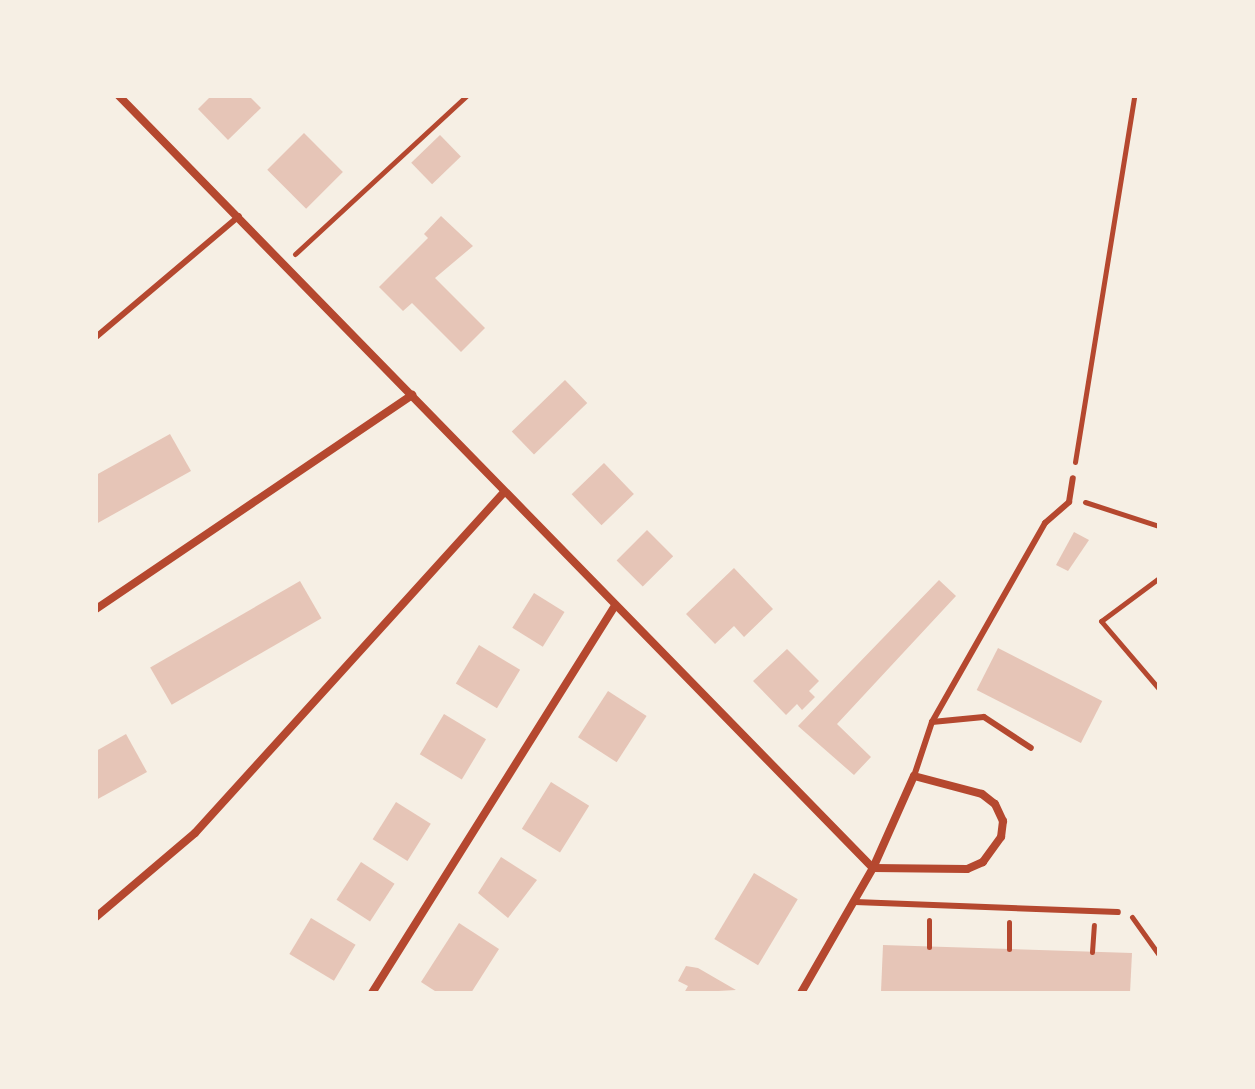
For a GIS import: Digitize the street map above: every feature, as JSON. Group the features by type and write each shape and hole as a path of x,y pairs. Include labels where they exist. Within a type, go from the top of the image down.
{"street":[{"path":"119,96 873,868 967,869 983,862 1001,837 1003,821 995,804 982,794 914,776 873,868 801,993"},
{"path":"96,609 412,395"},
{"path":"96,917 195,833 504,492"},
{"path":"372,993 615,606"}],"lane":[{"path":"96,337 239,216"},
{"path":"914,776 932,722 1045,523 1069,502 1073,478"},
{"path":"932,722 984,717 1031,748"},
{"path":"855,902 1118,912"}],"path":[{"path":"285,263 466,96"},
{"path":"1073,478 1134,96"},
{"path":"1069,502 1091,501 1159,526"},
{"path":"1159,578 1101,621 1159,689"},
{"path":"929,904 929,947"},
{"path":"1118,912 1131,916 1159,955"}],"building":[{"path":"211,96 249,96 261,108 228,140 198,109"},
{"path":"304,133 343,172 306,209 267,170"},
{"path":"440,135 461,157 432,184 411,163"},
{"path":"441,216 473,246 435,278 485,328 461,352 412,303 403,311 379,287 428,238 424,234"},
{"path":"565,380 587,403 534,454 512,431"},
{"path":"170,434 191,471 96,524 96,475"},
{"path":"604,463 634,494 602,525 572,494"},
{"path":"647,530 673,556 643,587 617,560"},
{"path":"1074,532 1089,540 1068,571 1056,565"},
{"path":"734,568 773,609 744,637 734,626 715,644 686,614"},
{"path":"939,580 956,596 837,724 871,757 854,775 798,726"},
{"path":"300,581 322,618 172,705 150,668"},
{"path":"534,593 565,612 543,647 512,628"},
{"path":"479,645 520,670 497,708 456,684"},
{"path":"998,648 1102,701 1081,743 977,690"},
{"path":"787,649 819,681 809,691 815,697 802,710 797,704 786,715 753,681"},
{"path":"608,691 647,716 617,762 578,737"},
{"path":"444,714 486,739 462,780 420,754"},
{"path":"126,734 147,772 96,800 96,751"},
{"path":"551,782 589,806 560,852 522,829"},
{"path":"396,802 431,824 407,861 373,839"},
{"path":"501,857 537,880 508,918 478,893"},
{"path":"361,862 395,884 370,922 336,900"},
{"path":"754,873 798,899 758,965 714,939"},
{"path":"311,918 356,945 334,981 289,954"},
{"path":"459,923 499,949 471,993 438,993 421,982"},
{"path":"883,945 1132,953 1130,993 881,992"},
{"path":"686,966 698,968 736,990 684,993 688,986 678,981"}]}
